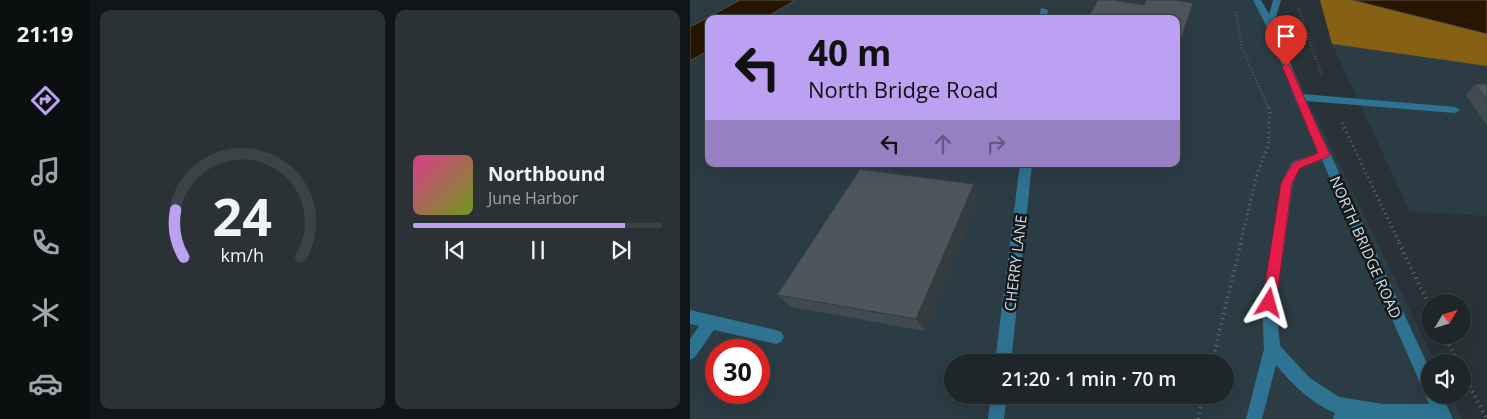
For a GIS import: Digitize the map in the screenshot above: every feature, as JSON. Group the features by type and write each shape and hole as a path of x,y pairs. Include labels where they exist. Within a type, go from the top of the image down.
{"street":[{"name":"NORTH BRIDGE ROAD","path":"1257,0 1271,22 1280,51 1324,155 1421,368"},
{"path":"1271,22 1277,0"},
{"path":"1299,97 1455,110"},
{"path":"1254,419 1272,349 1269,303 1287,183 1296,165 1324,155"},
{"name":"CHERRY LANE","path":"1004,354 1026,167"},
{"path":"690,317 776,337"},
{"path":"690,352 711,322"},
{"path":"1272,349 1297,379 1330,402 1362,410 1443,416 1437,404"},
{"path":"996,419 998,404"},
{"path":"1341,419 1362,410"}],"path":[{"path":"1298,5 1313,54 1331,100 1423,294"},
{"path":"1214,354 1258,171 1268,147 1270,111 1242,48 1236,10"},
{"path":"1471,390 1486,419"},
{"path":"1198,419 1202,404"}],"shaded area":[{"path":"690,0 1257,0 1271,22 1421,333 1421,344 1426,344 1431,354 1421,354 1421,404 1455,404 1462,419 690,419"},
{"path":"740,0 796,0 770,15 712,15"},
{"path":"1320,0 1352,0 1487,34 1487,66 1332,44"},
{"path":"1352,0 1487,0 1487,34"},
{"path":"705,19 705,52 690,61 690,27"},
{"path":"1332,44 1487,66 1487,216 1410,212"}],"building":[{"path":"1098,0 1114,0 1144,5 1146,0 1175,0 1193,3 1180,43 1180,15 1089,15"},
{"path":"1475,84 1487,84 1487,100"},
{"path":"860,169 974,184 916,319 777,295"}],"route":[{"path":"1269,303 1287,183 1296,165 1324,155 1286,66"}]}
